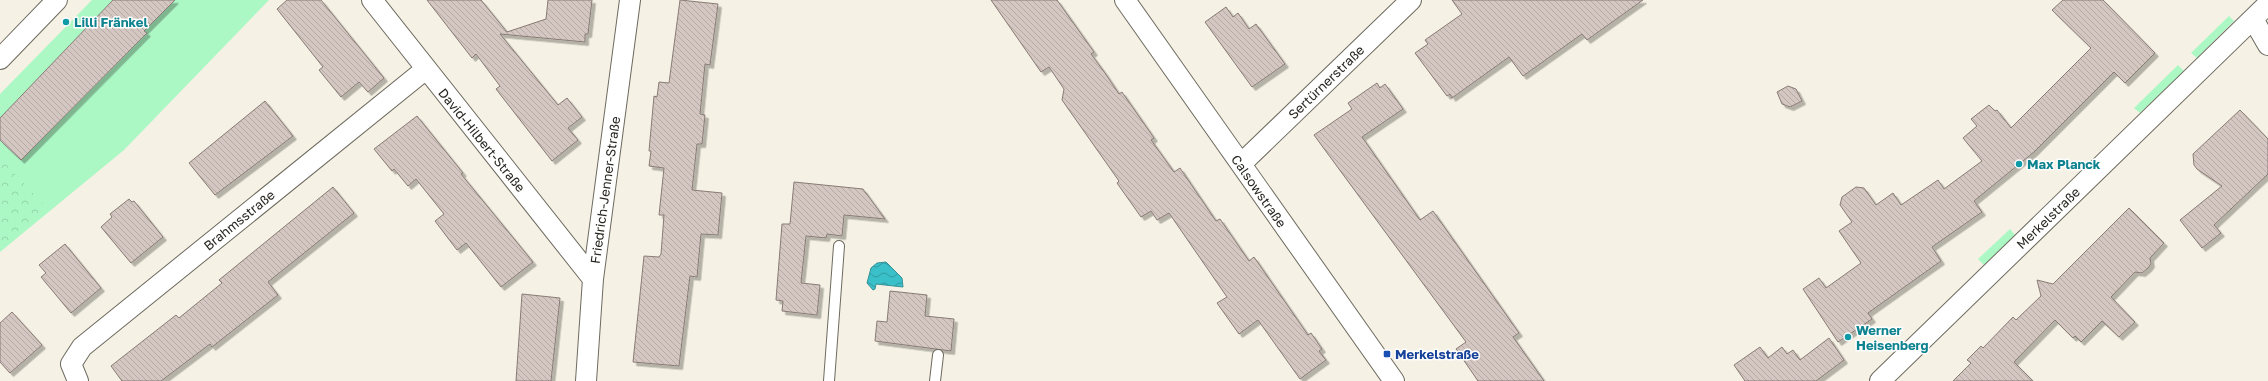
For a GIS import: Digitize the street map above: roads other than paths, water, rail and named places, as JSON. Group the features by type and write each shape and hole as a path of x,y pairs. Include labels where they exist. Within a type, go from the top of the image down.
{"street":[{"path":"0,59 57,0"},
{"name":"David-Hilbert-Straße","path":"372,0 593,279"},
{"name":"Friedrich-Jenner-Straße","path":"586,381 593,279 630,0"},
{"name":"Calsowstraße","path":"1125,0 1394,381"},
{"name":"Sertürnerstraße","path":"1241,164 1411,0"},
{"name":"Merkelstraße","path":"1880,381 2268,4"},
{"path":"2253,20 2268,45"},
{"name":"Brahmsstraße","path":"78,381 71,364 82,347 426,69"}],"lane":[{"path":"829,381 839,246"},
{"path":"935,381 938,355"}],"water":[{"path":"886,262 902,278 903,287 876,284 875,289 873,290 867,283 871,268 877,263"}],"place":[{"name":"Lilli Fränkel","path":"66,22"},
{"name":"Max Planck","path":"2019,164"},
{"name":"Werner Heisenberg","path":"1848,337"},
{"name":"Merkelstraße","path":"1387,354"}]}
